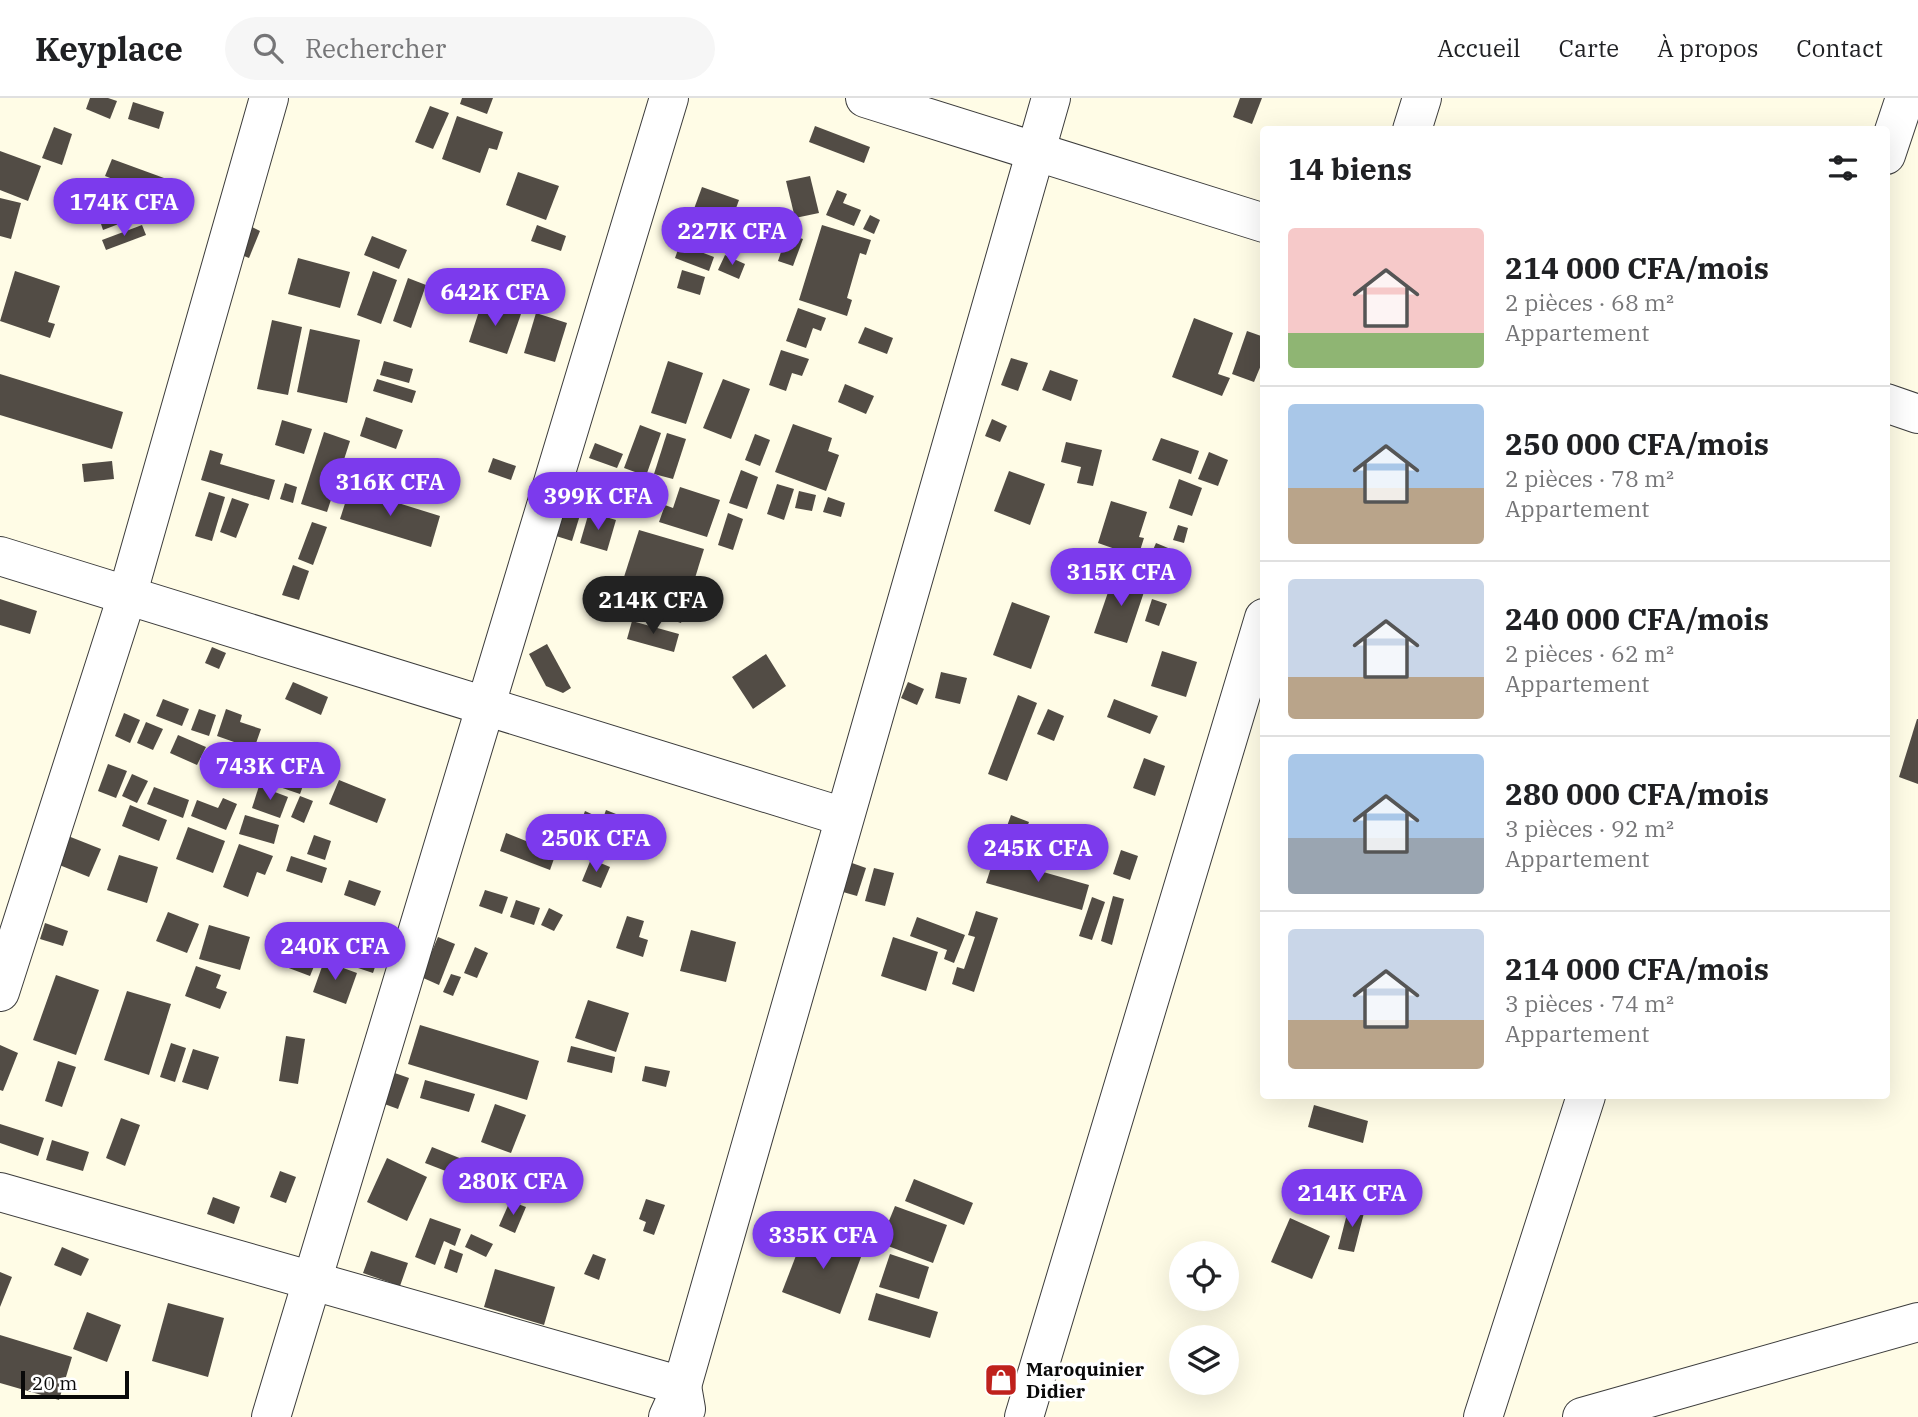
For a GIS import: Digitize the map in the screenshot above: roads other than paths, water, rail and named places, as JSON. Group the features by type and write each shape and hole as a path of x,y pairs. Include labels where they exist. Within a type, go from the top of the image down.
{"street":[{"path":"0,992 127,596 269,98"},
{"path":"271,1417 669,98"},
{"path":"865,98 1260,222"},
{"path":"0,1192 312,1280 679,1406 844,817 1051,98"},
{"path":"1413,126 1422,98"},
{"path":"1890,143 1905,98"},
{"path":"1890,404 1918,414"},
{"path":"0,556 844,817"},
{"path":"1024,1417 1260,631"},
{"path":"1483,1417 1585,1099"},
{"path":"1583,1417 1918,1322"}],"place":[{"name":"Maroquinier Didier","path":"1001,1380"}]}
